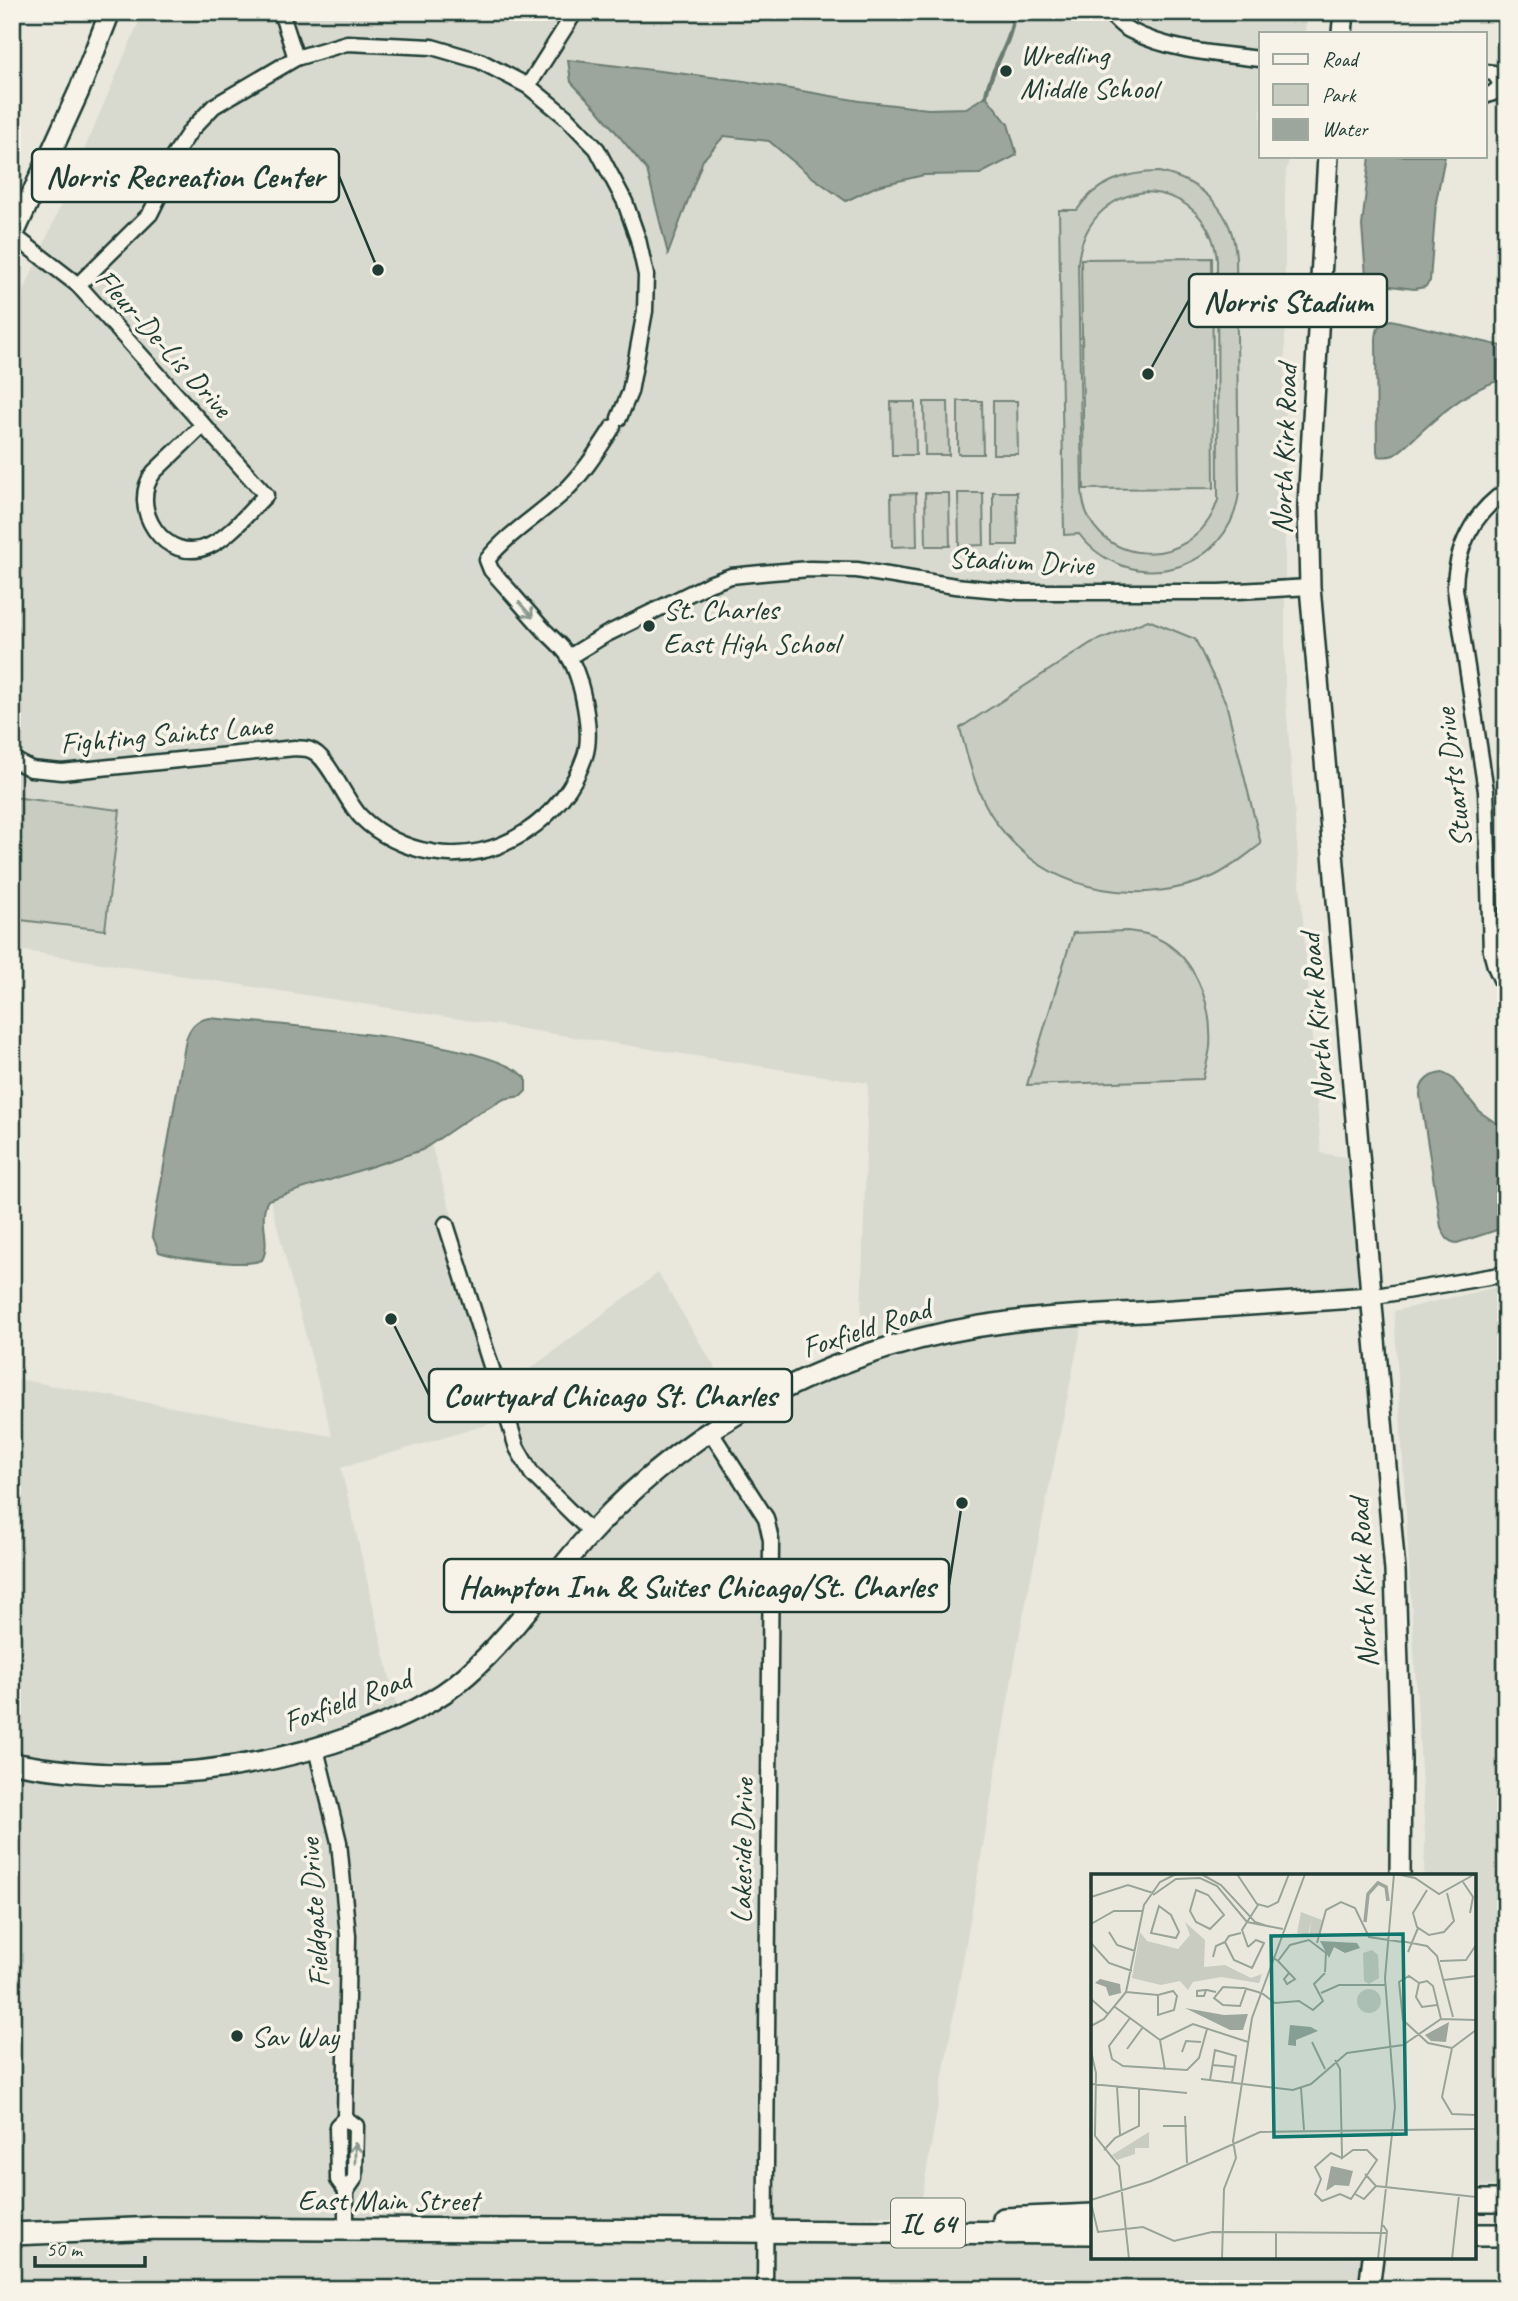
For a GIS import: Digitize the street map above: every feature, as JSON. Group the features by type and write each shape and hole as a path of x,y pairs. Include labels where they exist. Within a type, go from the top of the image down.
{"main road":[{"path":"13,237 79,90 110,12"},
{"path":"1342,32 1344,12"},
{"name":"North Kirk Road","path":"1328,158 1308,505 1310,587 1395,1571 1401,1760 1400,1874"},
{"name":"Foxfield Road","path":"12,1763 78,1773 132,1776 182,1774 228,1768 316,1749 398,1719 434,1700 466,1677 632,1490 710,1431 743,1410 810,1376 927,1336 1008,1322 1370,1297"},
{"path":"1476,2201 1506,2201"},
{"name":"East Main Street","path":"764,2230 1091,2215"},
{"name":"East Main Street","path":"12,2234 158,2228 1091,2233"},
{"path":"1476,2235 1506,2235"},
{"path":"1369,2289 1373,2259"}],"street":[{"path":"281,12 296,58"},
{"path":"528,86 575,12"},
{"path":"1108,12 1127,29 1166,45 1259,59"},
{"path":"78,285 150,215 171,160 191,130 214,106 296,58 346,43 432,47 480,61 528,86 566,117 597,149 625,202 638,239 646,275 645,311 630,392 616,422 583,472 564,492 511,535 487,560 491,570 569,657"},
{"path":"1486,72 1494,73 1504,85 1486,96"},
{"name":"Fleur-De-Lis Drive","path":"13,237 78,285 266,495 209,546 197,549 179,548 158,534 145,509 147,480 203,425"},
{"name":"Stuarts Drive","path":"1506,491 1489,504 1477,519 1461,548 1455,569 1455,589 1486,791 1492,951 1495,967 1506,991"},
{"name":"Stadium Drive","path":"569,657 605,635 731,576 810,569 858,570 955,586 1020,592 1219,592 1310,587"},
{"name":"Fighting Saints Lane","path":"12,759 31,769 62,772 295,748 311,750 324,758 337,785 360,817 393,840 432,853 466,853 502,846 530,831 554,808 574,780 586,753 587,718 569,657"},
{"path":"446,1223 517,1448 532,1474 592,1533"},
{"path":"1370,1297 1506,1275"},
{"name":"Lakeside Drive","path":"710,1431 766,1518 771,1540 765,2289"},
{"name":"Fieldgate Drive","path":"316,1749 339,1842 348,1936 345,2118 355,2126 355,2178 346,2191 346,2230"}],"shaded area":[{"name":"St. Charles East High School","path":"143,12 1307,12 1305,32 1259,32 1259,158 1290,158 1285,192 1285,688 1321,1153 1351,1158 1360,1286 1073,1305 938,1322 860,1347 868,1083 12,949 12,319"},
{"path":"428,1134 503,1389 658,1273 737,1404 583,1535 523,1475 500,1421 341,1468 398,1712 319,1742 246,1757 126,1769 12,1757 12,1378 332,1436 265,1180"},
{"path":"1506,1285 1506,2186 1476,2187 1476,1874 1424,1874 1425,1838 1394,1311"},
{"path":"1083,1320 1020,1632 919,2215 772,2220 763,1682 758,2223 353,2224 354,1888 346,1835 328,1754 423,1716 479,1677 637,1494 718,1433 811,1381 900,1349 1018,1327"},
{"path":"312,1755 332,1841 340,1929 341,2222 12,2228 12,1772 51,1779 177,1783"},
{"path":"213,2237 1091,2241 1091,2259 1364,2259 1359,2289 12,2289 12,2243"}],"green space":[{"path":"1159,172 1189,183 1213,201 1222,212 1234,241 1239,492 1232,520 1217,542 1197,558 1174,568 1149,570 1123,566 1100,554 1079,534 1064,535 1059,210 1077,210 1093,192 1113,181 1135,174","holes":["1146,192 1160,194 1185,204 1203,221 1210,233 1217,260 1218,500 1205,525 1187,542 1165,551 1142,552 1120,547 1101,534 1088,515 1082,490 1078,263 1080,249 1091,224 1108,206 1132,195"]},
{"path":"1212,258 1214,488 1084,489 1081,259"},
{"path":"958,401 982,401 983,454 958,454"},
{"path":"993,401 1017,401 1018,454 993,454"},
{"path":"891,402 915,402 916,455 892,455"},
{"path":"924,402 948,402 949,455 925,455"},
{"path":"993,492 1017,492 1018,545 993,545"},
{"path":"916,493 917,546 892,547 891,494"},
{"path":"925,493 949,493 950,546 926,546"},
{"path":"958,493 983,493 984,545 959,546"},
{"path":"1148,620 1195,639 1226,703 1261,844 1219,874 1185,886 1158,891 1102,889 1075,882 1050,871 1026,855 1006,835 982,797 960,728 1091,643"},
{"path":"12,797 120,810 105,930 12,919"},
{"path":"1127,931 1146,934 1165,942 1189,965 1198,980 1204,996 1210,1030 1203,1079 1027,1085 1073,933"}],"water":[{"path":"568,60 744,81 860,101 928,109 966,108 986,96 1008,124 1017,155 980,174 924,175 877,186 846,201 769,141 724,136 703,160 668,254 647,170 571,82"},
{"path":"1370,158 1445,158 1436,202 1430,281 1425,287 1414,289 1375,284 1366,276 1362,226"},
{"path":"1391,320 1506,347 1506,379 1483,387 1462,399 1398,453 1382,457 1378,456 1377,451 1376,339 1379,326"},
{"path":"210,1018 327,1029 426,1043 470,1053 505,1064 526,1078 526,1091 521,1096 504,1099 471,1117 422,1150 268,1200 264,1214 266,1246 262,1260 227,1263 159,1252 152,1235 186,1039 194,1024"},
{"path":"1443,1073 1452,1078 1480,1112 1506,1130 1506,1227 1457,1243 1445,1236 1441,1227 1420,1095 1427,1079"}],"waterway":[{"path":"986,96 988,85 1010,34 1013,12"}],"place":[{"name":"Wredling Middle School","path":"1006,71"},
{"name":"Norris Recreation Center","path":"378,270"},
{"name":"Norris Stadium","path":"1148,374"},
{"name":"St. Charles East High School","path":"649,626"},
{"name":"Courtyard Chicago St. Charles","path":"391,1319"},
{"name":"Hampton Inn & Suites Chicago/St. Charles","path":"962,1503"},
{"name":"Sav Way","path":"237,2036"}]}
